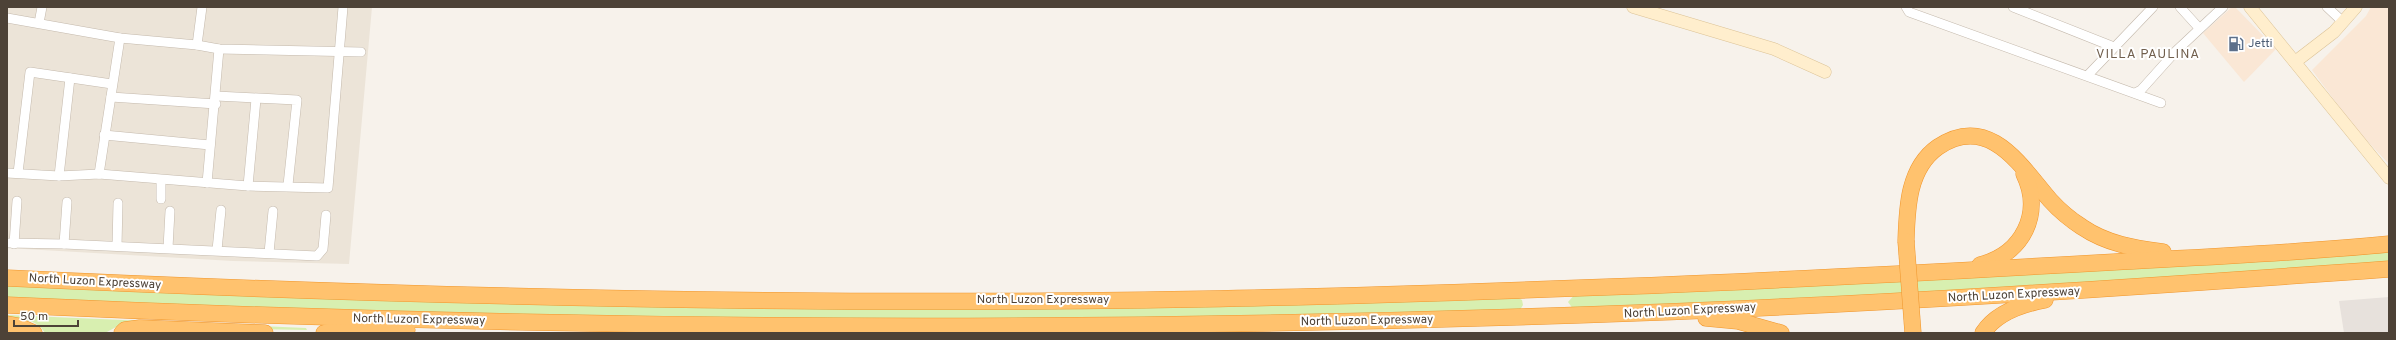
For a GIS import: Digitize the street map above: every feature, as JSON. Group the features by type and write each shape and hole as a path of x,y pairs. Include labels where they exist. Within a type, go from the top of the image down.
{"highway":[{"path":"1913,333 1906,241 1909,201 1914,178 1927,157 1936,149 1954,140 1975,138 1997,144 2016,157 2051,201 2069,218 2094,235 2137,248 2202,257"},
{"path":"1933,273 1976,266 1998,259 2015,247 2021,239 2030,219 2032,195 2031,187 2016,157"},
{"name":"North Luzon Expressway","path":"7,278 305,292 739,300 1144,300 1395,294 1933,273 2389,244"},
{"name":"North Luzon Expressway","path":"7,305 303,318 754,327 1148,326 1645,313 2085,291 2389,269"},
{"path":"1983,333 2001,316 2022,306 2085,291"},
{"path":"1645,313 1738,322 1781,333"},
{"path":"324,333 415,330 451,321"},
{"path":"7,324 18,326 34,333"},
{"path":"122,333 131,329 140,328 265,333"}],"main road":[{"path":"1633,7 1774,50 1825,72"},
{"path":"2250,7 2318,93 2389,178"},
{"path":"2295,62 2334,32 2356,7"}],"street":[{"path":"39,23 42,7"},
{"path":"197,45 202,7"},
{"path":"7,173 58,176 99,174 248,186 288,185 328,188 344,7"},
{"path":"1906,7 1909,12 2088,75 2161,103"},
{"path":"2014,7 2114,48"},
{"path":"2088,75 2153,7"},
{"path":"2180,7 2199,28"},
{"path":"2135,93 2141,90 2199,28 2223,7"},
{"path":"2327,7 2343,22"},
{"path":"7,18 120,38 197,45 219,49 361,52"},
{"path":"99,174 120,38"},
{"path":"207,183 216,100 219,49"},
{"path":"18,173 30,72 112,84"},
{"path":"58,176 70,78"},
{"path":"111,98 297,100 288,185"},
{"path":"248,186 256,99"},
{"path":"104,135 210,145"},
{"path":"161,180 161,200"},
{"path":"17,201 10,244 64,244 168,248 317,256 321,254 326,215"},
{"path":"64,244 67,202"},
{"path":"116,246 118,203"},
{"path":"217,250 221,210"},
{"path":"168,248 170,211"},
{"path":"269,253 274,211"}],"shaded area":[{"path":"7,7 372,7 349,264 233,261 7,248"},
{"path":"2232,7 2235,7 2276,49 2244,82 2203,33"},
{"path":"2371,7 2389,7 2389,164 2355,128 2312,70 2366,16"},
{"path":"2389,297 2389,333 2344,333 2339,301"}],"green space":[{"path":"2389,248 2389,265 2235,277 1573,309 1568,302 1576,293"},
{"path":"7,283 284,295 1517,297 1522,300 1523,305 1520,310 1312,318 662,320 7,301"},
{"path":"7,315 306,328 307,330 118,326 105,333 45,333 42,328 33,322 23,319 7,318"}],"place":[{"name":"Jetti","path":"2236,44"}],"district":[{"name":"VILLA PAULINA","path":"2148,55"}]}
